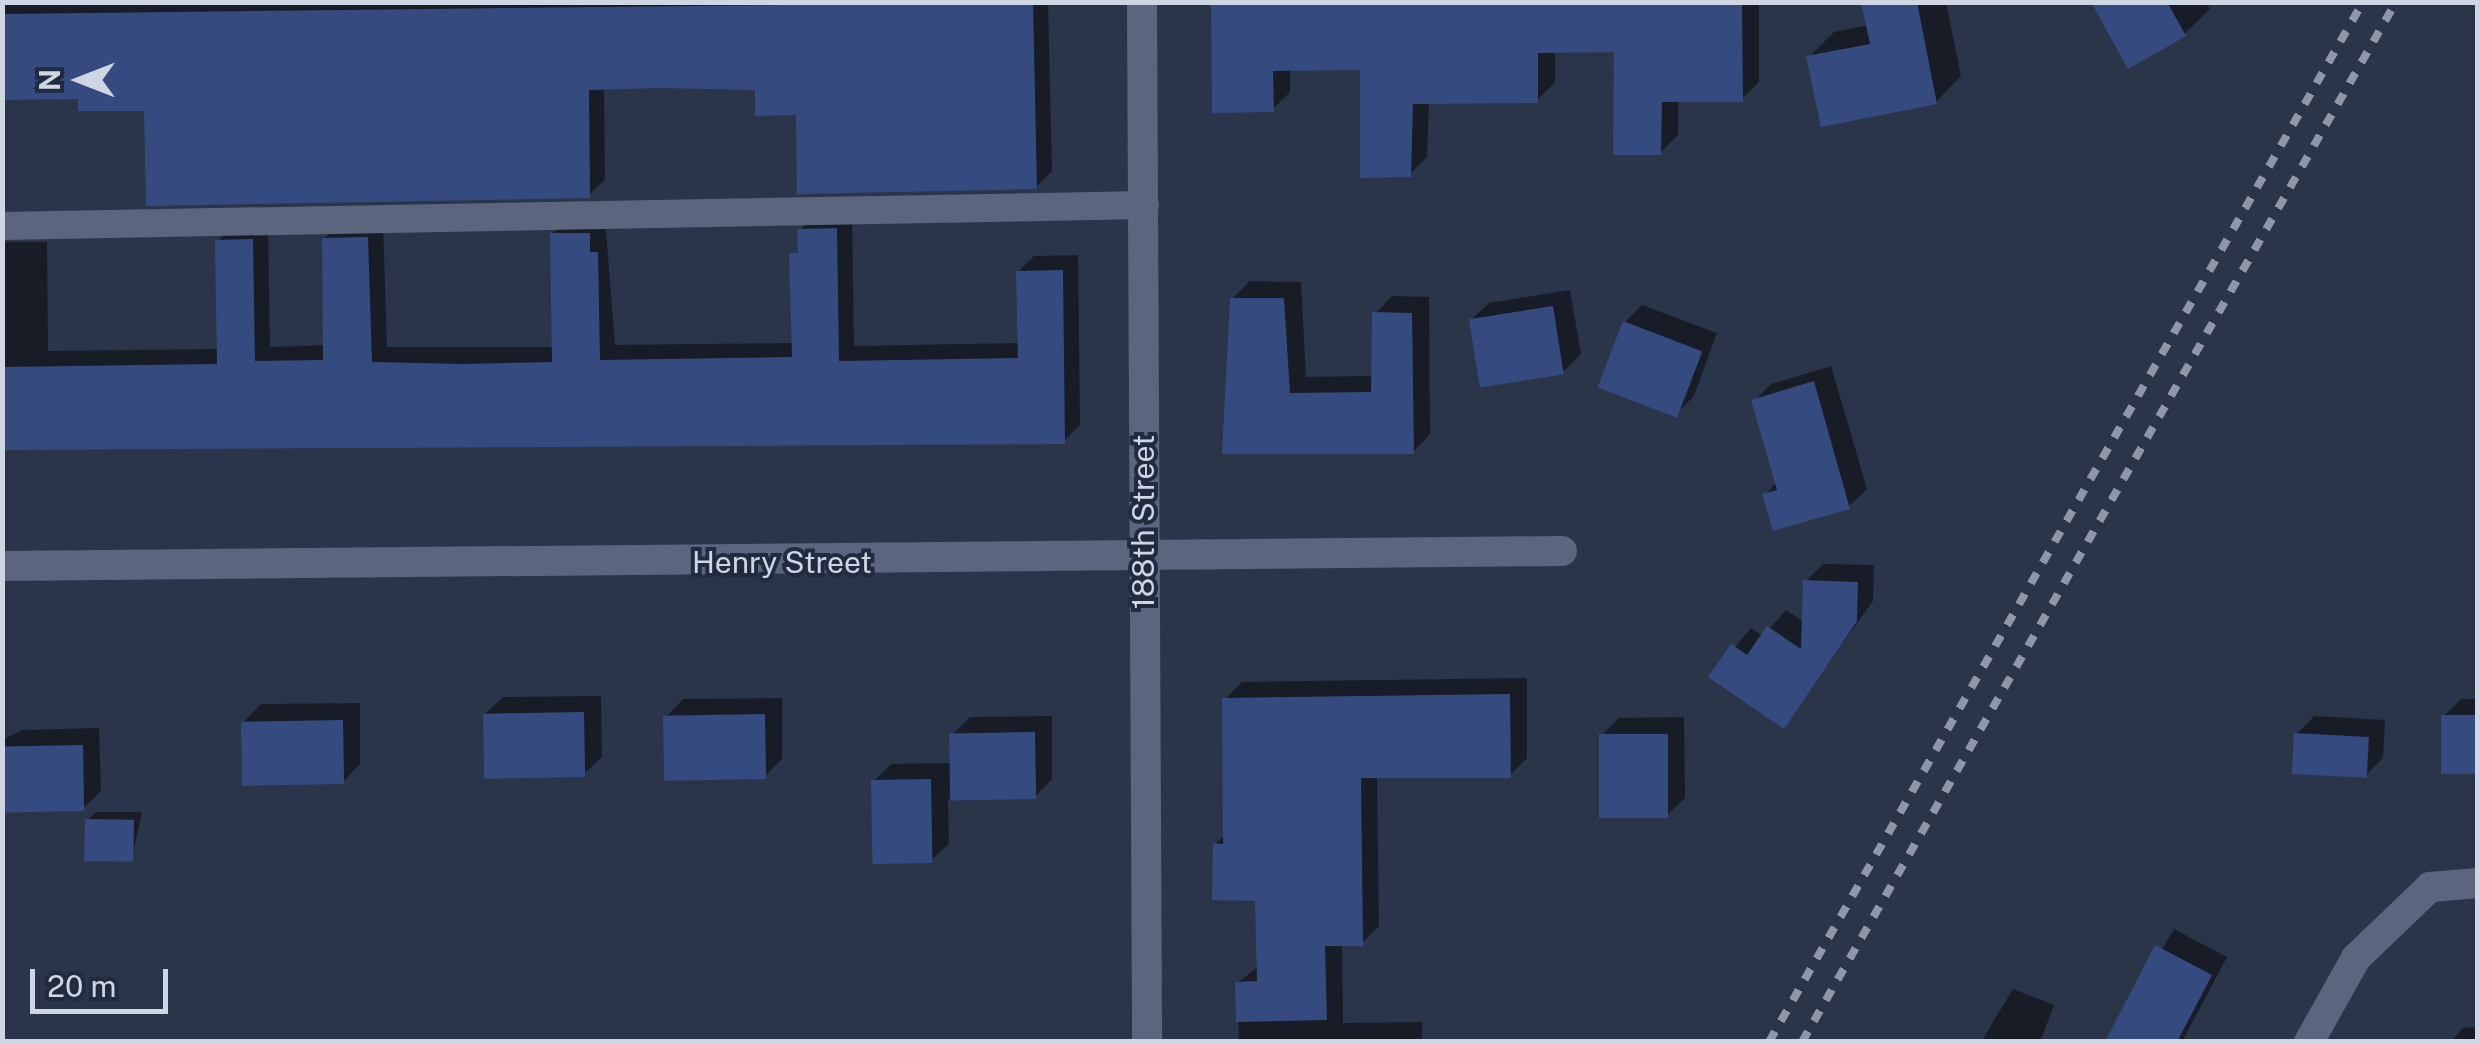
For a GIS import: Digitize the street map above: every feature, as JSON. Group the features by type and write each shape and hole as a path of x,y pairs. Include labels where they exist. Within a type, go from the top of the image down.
{"street":[{"name":"188th Street","path":"1142,2 1147,1042"},
{"name":"Henry Street","path":"2,566 1142,560 1562,551"},
{"path":"2309,1042 2356,958 2430,887 2478,883"}],"lane":[{"path":"2,226 1145,205"}],"building":[{"path":"1033,2 1037,189 797,194 796,115 755,116 755,90 660,88 589,90 590,198 146,206 144,111 78,111 78,99 2,100 2,14"},
{"path":"1211,2 1742,2 1743,102 1662,102 1661,155 1613,155 1614,52 1538,53 1538,103 1413,104 1411,177 1360,178 1360,70 1273,71 1274,112 1212,113"},
{"path":"1861,2 1917,2 1937,104 1821,127 1806,56 1870,44"},
{"path":"2091,2 2167,2 2186,36 2128,69"},
{"path":"837,228 839,361 1018,358 1016,271 1063,270 1065,444 2,450 2,367 217,364 215,240 253,239 255,361 323,360 322,238 368,237 372,362 463,364 552,362 550,233 590,233 590,252 598,252 600,360 792,357 789,253 798,253 797,229"},
{"path":"1230,298 1284,298 1290,393 1371,392 1372,312 1412,313 1414,454 1222,454"},
{"path":"1553,306 1564,374 1480,387 1469,319"},
{"path":"1623,321 1702,351 1677,418 1598,387"},
{"path":"1814,381 1850,509 1773,531 1762,494 1777,490 1751,400"},
{"path":"1803,580 1858,582 1857,621 1784,729 1708,677 1731,644 1747,655 1767,626 1801,649"},
{"path":"1510,694 1511,778 1361,778 1363,946 1325,946 1327,1020 1236,1022 1235,982 1257,981 1255,901 1212,900 1213,843 1223,844 1222,698"},
{"path":"584,712 585,777 484,779 483,714"},
{"path":"765,714 766,779 664,781 663,716"},
{"path":"2441,715 2478,715 2478,774 2441,774"},
{"path":"343,720 344,784 242,786 241,722"},
{"path":"1035,732 1036,799 950,800 949,734"},
{"path":"2294,733 2369,737 2367,778 2292,774"},
{"path":"1599,734 1668,734 1668,818 1599,818"},
{"path":"83,745 84,811 3,812 2,746"},
{"path":"931,779 932,863 872,864 871,780"},
{"path":"85,819 134,820 133,862 84,861"},
{"path":"2155,945 2212,975 2177,1042 2105,1042"}],"railway":[{"path":"1769,1042 2363,2"},
{"path":"1802,1042 2396,2"}]}
